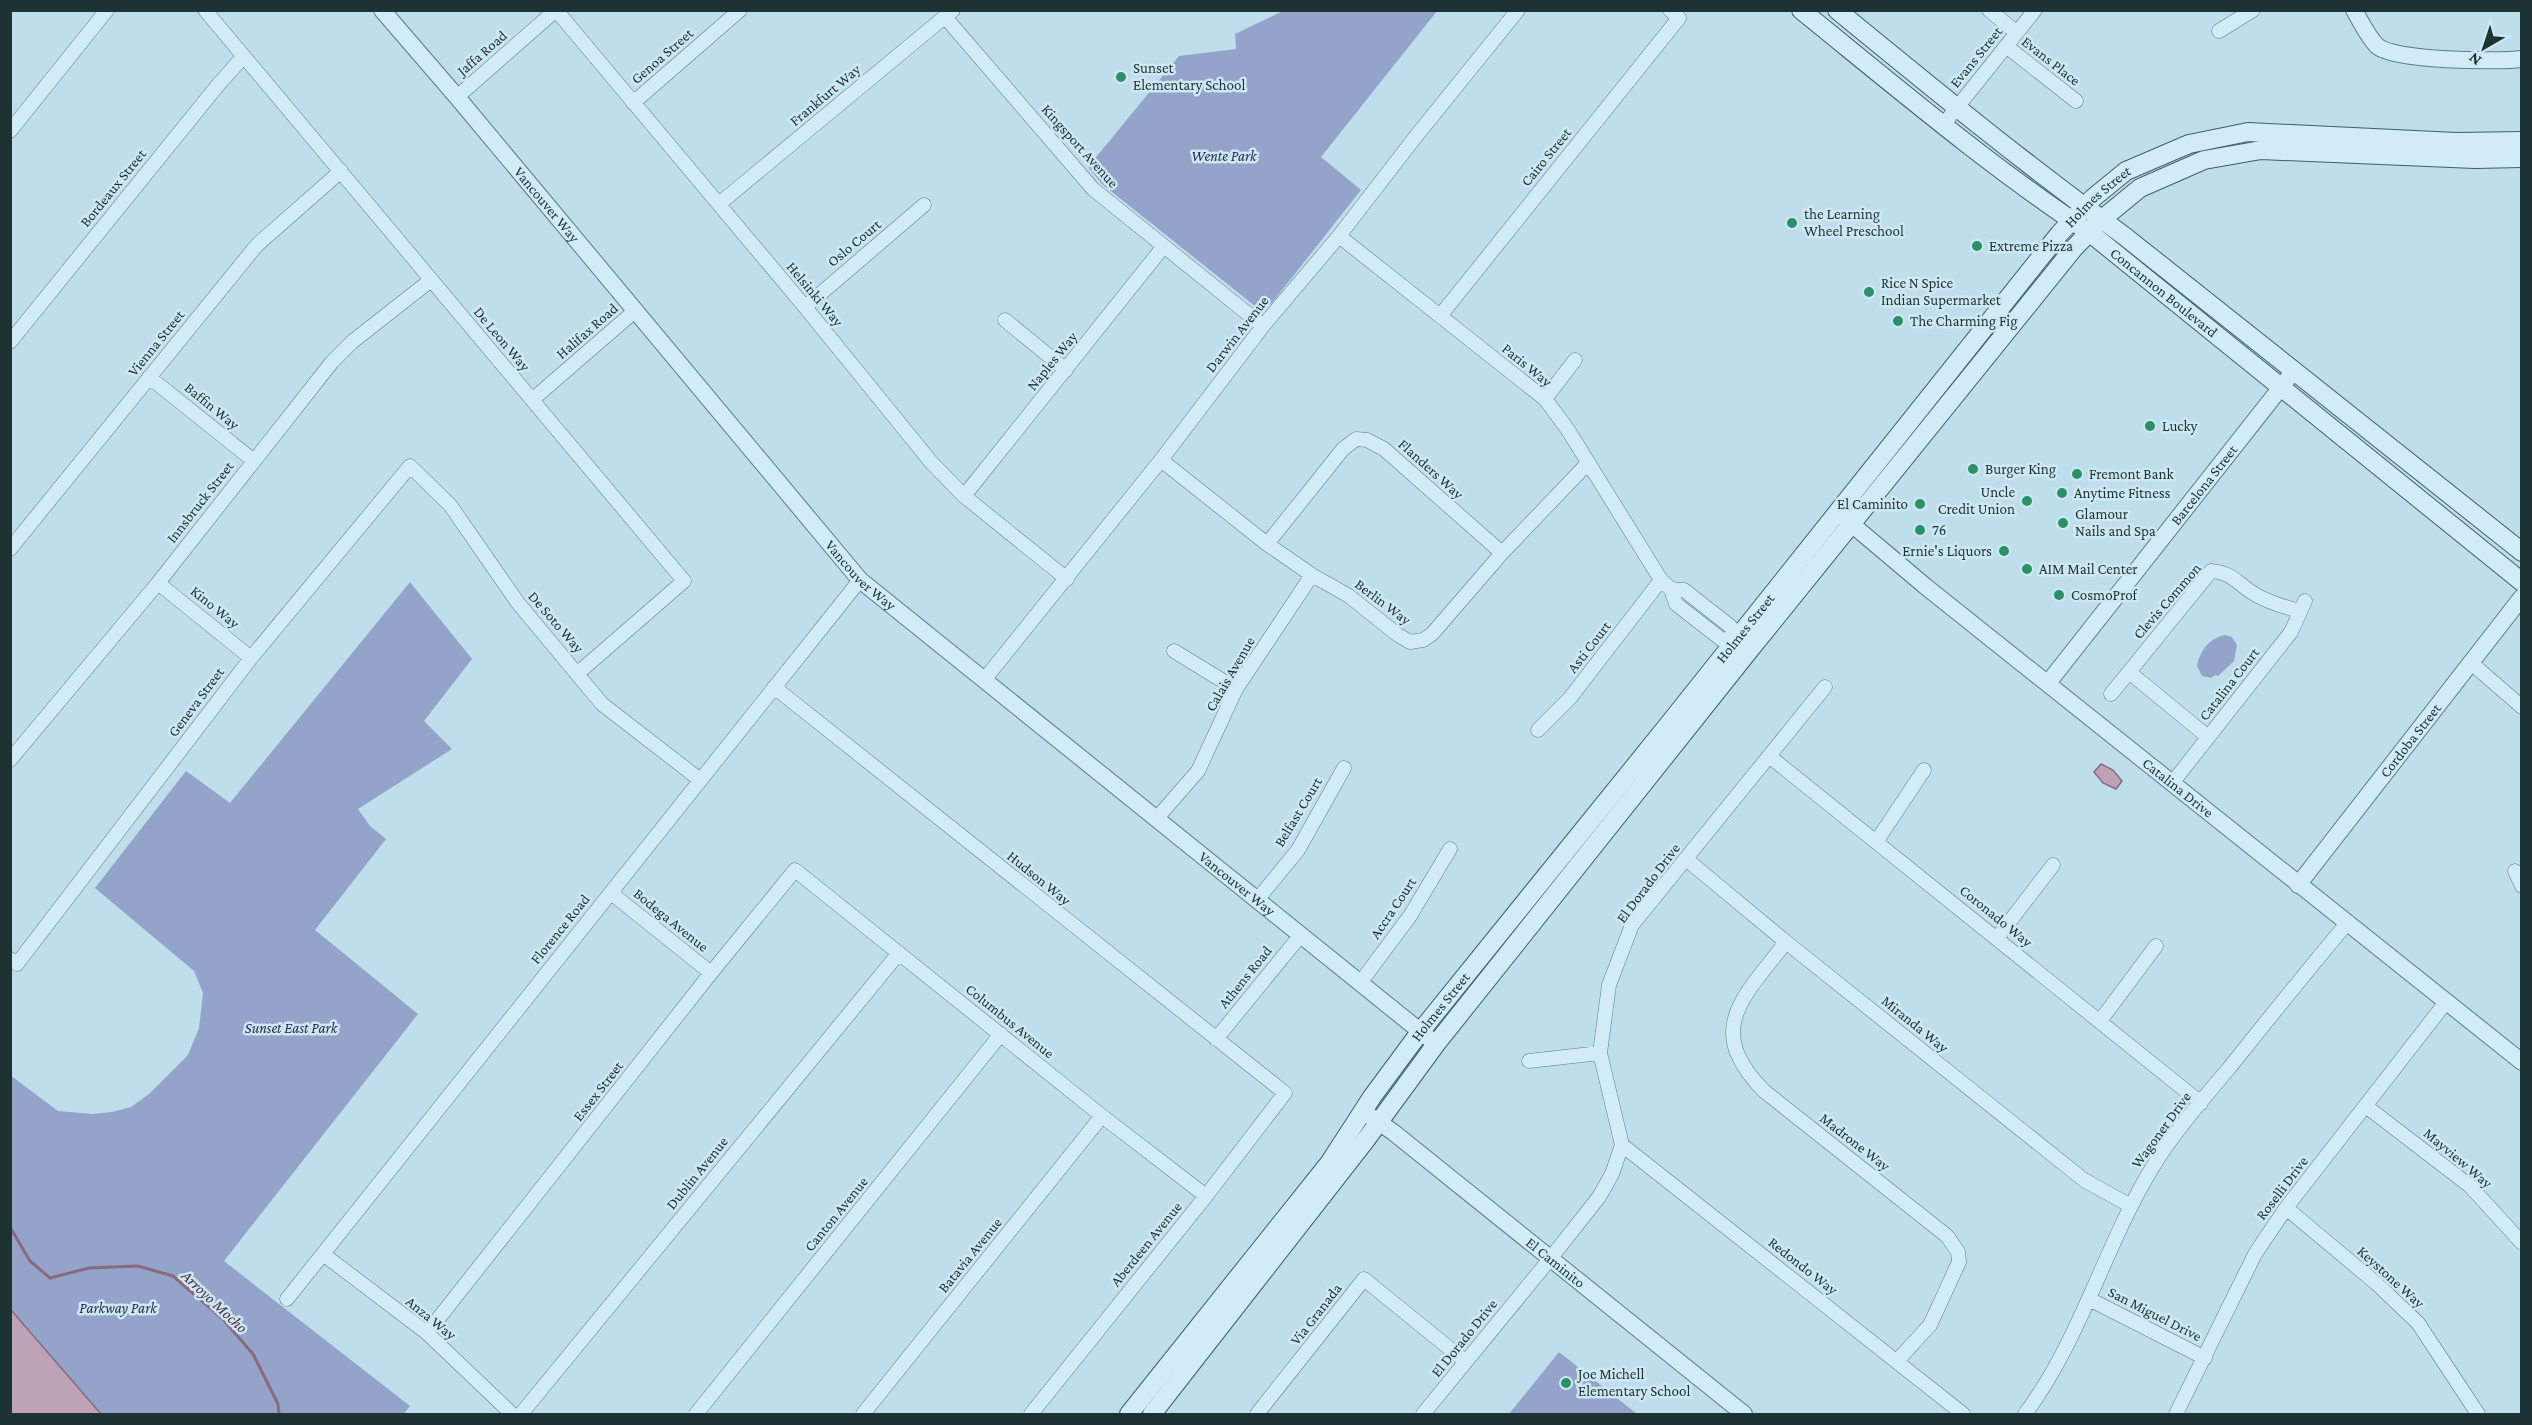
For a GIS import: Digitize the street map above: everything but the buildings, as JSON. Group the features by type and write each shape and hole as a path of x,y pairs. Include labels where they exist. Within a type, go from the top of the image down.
{"main road":[{"name":"Concannon Boulevard","path":"1801,10 1943,125 2095,226 2293,372 2522,552"},
{"name":"Concannon Boulevard","path":"1837,10 1957,108 2077,214"},
{"name":"Holmes Street","path":"1129,1414 1330,1162 1436,1044 1741,646 1836,512 2077,214 2126,171 2189,144 2248,132 2456,142 2522,141"},
{"name":"Holmes Street","path":"1152,1414 1372,1117 1420,1032 1741,646 1852,524 1961,385 2095,226 2140,188 2150,183 2204,160 2261,150 2475,159 2522,158"},
{"name":"Concannon Boulevard","path":"2095,226 2281,387 2522,582"}],"street":[{"path":"10,131 107,10"},
{"name":"De Leon Way","path":"205,10 684,581 578,673"},
{"name":"Vancouver Way","path":"381,10 636,310 860,580 1436,1044"},
{"name":"Jaffa Road","path":"457,97 556,10"},
{"name":"Helsinki Way","path":"556,10 805,307 931,462 964,496 1067,579"},
{"name":"Darwin Avenue","path":"984,680 1161,460 1263,326 1339,236 1518,10"},
{"path":"1989,10 2017,33"},
{"name":"Evans Street","path":"1943,125 2035,10"},
{"path":"2219,31 2253,10"},
{"path":"2354,10 2377,45 2398,55 2451,59 2522,59"},
{"name":"Genoa Street","path":"633,103 734,12"},
{"name":"Frankfurt Way","path":"718,204 949,14"},
{"name":"Kingsport Avenue","path":"949,14 1093,189 1263,326"},
{"name":"Cairo Street","path":"1440,316 1674,14"},
{"name":"Evans Place","path":"2006,46 2076,101"},
{"name":"Bordeaux Street","path":"10,342 243,57"},
{"name":"Vienna Street","path":"10,549 257,245 340,171"},
{"name":"Oslo Court","path":"805,307 924,205"},
{"name":"Paris Way","path":"1339,236 1545,399 1568,430 1676,604 1722,639 1741,646"},
{"name":"Naples Way","path":"964,496 1164,246"},
{"name":"Innsbruck Street","path":"10,760 158,583 332,362 352,342 431,280"},
{"name":"Halifax Road","path":"532,400 636,310"},
{"path":"1005,320 1066,370"},
{"path":"1545,399 1575,360"},
{"name":"Barcelona Street","path":"2048,683 2293,372"},
{"name":"Baffin Way","path":"149,377 254,461"},
{"name":"Flanders Way","path":"1267,544 1343,449 1356,439 1367,440 1384,449 1502,554"},
{"name":"Berlin Way","path":"1161,460 1267,544 1312,575 1349,596 1410,642 1423,640 1432,634 1502,554 1588,463"},
{"name":"De Soto Way","path":"410,466 450,505 518,603 602,704 699,779"},
{"name":"Geneva Street","path":"14,962 251,658 410,466"},
{"name":"Catalina Drive","path":"1836,512 1925,586 2522,1062"},
{"name":"Clevis Common","path":"2111,694 2211,571 2226,573 2253,594 2273,604 2303,606"},
{"name":"Calais Avenue","path":"1157,818 1198,771 1236,689 1312,575"},
{"name":"Florence Road","path":"287,1299 486,1046 860,580"},
{"name":"Kino Way","path":"158,583 251,658"},
{"name":"Asti Court","path":"1538,730 1570,698 1666,585"},
{"name":"Cordoba Street","path":"2298,885 2522,597"},
{"name":"Catalina Court","path":"2173,782 2290,632 2303,606"},
{"path":"1174,651 1236,689"},
{"path":"2470,663 2522,707"},
{"path":"2129,672 2208,737"},
{"name":"Hudson Way","path":"774,687 1285,1093"},
{"name":"El Dorado Drive","path":"1423,1414 1599,1197 1612,1174 1622,1144 1600,1053 1609,985 1632,926 1825,687"},
{"name":"Coronado Way","path":"1769,756 2201,1103"},
{"name":"Belfast Court","path":"1257,900 1298,850 1344,768"},
{"path":"1876,842 1924,770"},
{"name":"Accra Court","path":"1360,982 1410,916 1450,849"},
{"name":"Miranda Way","path":"1686,859 1785,942 2084,1180 2131,1206"},
{"path":"1997,938 2053,865"},
{"name":"Columbus Avenue","path":"795,870 1102,1116 1206,1196"},
{"name":"Essex Street","path":"428,1334 795,870"},
{"path":"2515,872 2522,886"},
{"name":"Bodega Avenue","path":"611,893 711,974"},
{"name":"Wagoner Drive","path":"2025,1414 2042,1392 2076,1330 2131,1206 2153,1166 2201,1103 2348,922"},
{"name":"Athens Road","path":"1216,1040 1300,936"},
{"name":"Madrone Way","path":"1785,942 1738,1005 1732,1025 1734,1050 1746,1073 1764,1091 1947,1236 1958,1252 1959,1262 1930,1325 1897,1361"},
{"path":"2100,1021 2156,946"},
{"name":"Dublin Avenue","path":"521,1414 899,953"},
{"name":"Roselli Drive","path":"2176,1414 2255,1254 2286,1208 2367,1107 2446,1002"},
{"name":"Canton Avenue","path":"696,1414 1001,1034"},
{"path":"1529,1061 1600,1053"},
{"name":"Aberdeen Avenue","path":"1031,1414 1206,1196 1285,1093"},
{"name":"Mayview Way","path":"2367,1107 2470,1186 2522,1242"},
{"name":"Batavia Avenue","path":"863,1414 1102,1116"},
{"name":"El Caminito","path":"1372,1117 1744,1414"},
{"name":"Redondo Way","path":"1622,1144 1964,1414"},
{"name":"Keystone Way","path":"2286,1208 2376,1283 2418,1323 2478,1414"},
{"name":"Anza Way","path":"323,1254 428,1334 512,1414"},
{"name":"Via Granada","path":"1257,1414 1364,1280 1465,1361"},
{"name":"San Miguel Drive","path":"2089,1299 2205,1358"}],"green space":[{"name":"Wente Park","path":"1283,11 1437,11 1321,157 1361,190 1271,304 1266,307 1255,306 1102,184 1088,167 1179,56 1236,49 1235,34"},
{"path":"410,582 472,659 424,721 452,749 358,809 370,826 386,839 315,930 418,1014 224,1261 410,1406 405,1412 407,1414 11,1414 10,1075 58,1111 92,1114 112,1112 131,1107 149,1094 188,1055 199,1028 203,993 194,971 95,888 186,771 230,803"},
{"path":"2225,635 2232,637 2237,645 2234,661 2218,676 2211,678 2202,676 2197,666 2200,655 2210,642"},
{"name":"Joe Michell Elementary School","path":"1559,1352 1637,1414 1509,1414"}],"shaded area":[{"path":"2101,764 2113,770 2122,781 2116,789 2103,783 2094,772"},
{"path":"11,1310 101,1414 11,1414"}],"waterway":[{"name":"Arroyo Mocho","path":"10,1227 30,1261 50,1278 89,1268 138,1266 173,1276 222,1318 253,1354 278,1404 279,1414"}],"place":[{"name":"Sunset Elementary School","path":"1121,77"},
{"name":"the Learning Wheel Preschool","path":"1792,223"},
{"name":"Extreme Pizza","path":"1977,246"},
{"name":"Rice N Spice Indian Supermarket","path":"1869,292"},
{"name":"The Charming Fig","path":"1898,321"},
{"name":"Lucky","path":"2150,426"},
{"name":"Burger King","path":"1973,469"},
{"name":"Fremont Bank","path":"2077,474"},
{"name":"Anytime Fitness","path":"2062,493"},
{"name":"Uncle Credit Union","path":"2027,501"},
{"name":"El Caminito","path":"1920,504"},
{"name":"Glamour Nails and Spa","path":"2063,523"},
{"name":"76","path":"1920,530"},
{"name":"Ernie's Liquors","path":"2004,551"},
{"name":"AIM Mail Center","path":"2027,569"},
{"name":"CosmoProf","path":"2059,595"},
{"name":"Joe Michell Elementary School","path":"1566,1383"}],"park label":[{"name":"Sunset East Park","path":"291,1028"},
{"name":"Parkway Park","path":"118,1308"}]}
